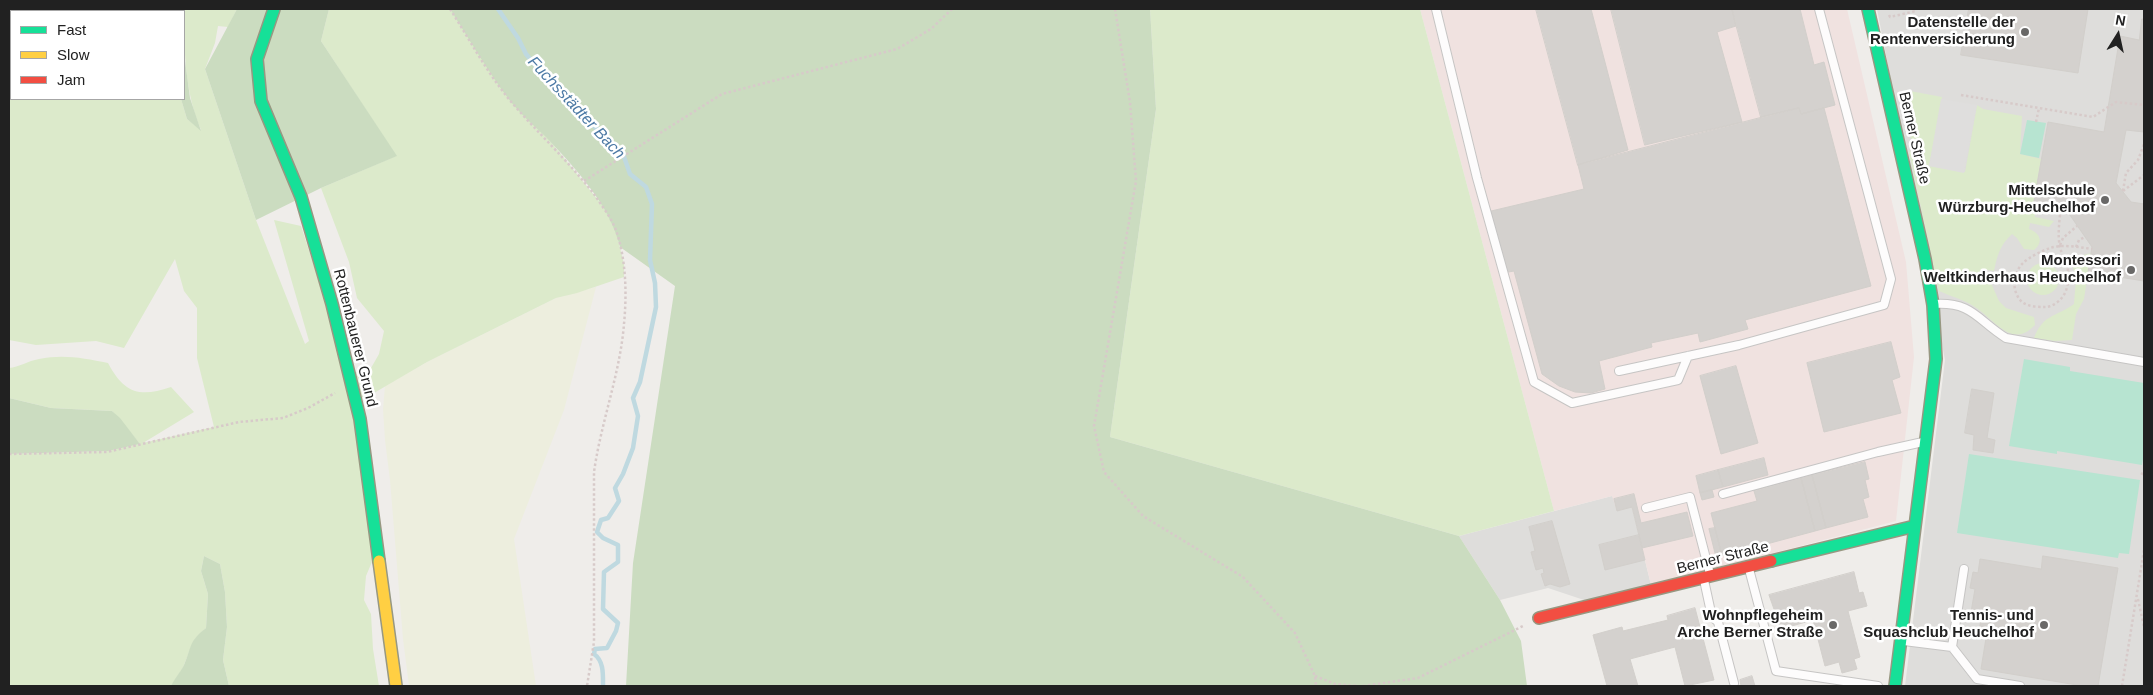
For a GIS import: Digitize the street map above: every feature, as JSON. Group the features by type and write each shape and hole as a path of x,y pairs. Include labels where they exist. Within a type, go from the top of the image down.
{"street":[{"name":"Rottenbauerer Grund","path":"274,9 257,59 262,101 301,198 332,304 360,419 396,686"},
{"name":"Berner Straße","path":"1868,9 1925,260 1933,304 1936,359 1895,686"},
{"name":"Berner Straße","path":"1539,618 1915,526"}],"lane":[{"path":"1436,9 1477,178 1534,382 1572,403 1678,380 1688,356"},
{"path":"1619,371 1739,345 1884,305 1891,279 1818,9"},
{"path":"1933,304 1952,303 1972,311 1991,329 2006,338 2144,362"},
{"path":"1723,494 1878,452 1925,442"},
{"path":"1646,508 1690,497 1707,577 1712,617 1718,622 1734,683"},
{"path":"1748,567 1776,671 1878,686"},
{"path":"1952,647 1964,569"},
{"path":"1902,641 1952,647 1977,679 2020,686"}],"path":[{"path":"450,9 472,46 512,103 550,142 602,205 616,228 624,264 623,333 594,472 594,642 587,686"},
{"path":"584,181 722,94 896,49 931,29 952,9"},
{"path":"1115,9 1130,102 1136,182 1094,426 1104,472 1143,516 1243,577 1295,633 1315,676 1316,686"},
{"path":"1888,9 1890,17 1916,11 1915,9"},
{"path":"1961,95 2092,117 2116,102 2144,105"},
{"path":"2036,122 2039,108"},
{"path":"2144,144 2138,160 2126,173 2123,191 2144,175"},
{"path":"2060,205 2060,246 2067,262 2069,276 2067,289 2061,299 2050,306 2036,307 2021,302 2014,290 2015,274 2023,263 2049,249 2060,246 2092,249"},
{"path":"2060,246 2063,238 2077,226"},
{"path":"2076,247 2080,240 2085,237"},
{"path":"9,454 108,452 239,422 283,418 308,408 351,384"},
{"path":"2122,686 2144,550"},
{"path":"2137,597 2144,627"},
{"path":"1363,686 1418,678 1539,618"},
{"path":"1315,676 1335,684 1358,686"},
{"path":"1328,686 1335,684"}],"shaded area":[{"path":"1420,9 1847,9 1906,262 1914,357 1896,521 1651,585 1632,507 1617,511 1612,496 1554,511"},
{"path":"1877,9 2144,9 2144,686 1905,686 1945,360"},
{"path":"1941,99 1977,105 1964,173 1929,166"},
{"path":"1612,496 1614,499 1632,507 1651,585 1587,601 1548,588 1500,600 1459,536"}],"green space":[{"path":"9,9 156,9 10,10 10,100 181,100 187,119 201,130 186,72 185,10 176,9 237,9 228,27 218,26 215,43 205,69 256,220 305,344 309,341 274,220 301,226 349,374 371,368 379,354 384,331 357,298 349,262 321,188 396,156 321,41 329,9 450,9 551,142 602,205 615,228 624,264 624,277 556,298 427,362 374,393 355,400 377,550 366,576 364,600 371,614 373,649 379,686 229,686 223,660 227,627 225,592 220,564 204,556 201,571 208,594 206,628 194,641 183,668 171,686 9,686 9,454 108,451 140,444 112,411 51,408 9,398 9,368 48,358 82,358 108,363 120,381 134,390 150,392 171,387 194,412 143,443 214,427 197,358 197,308 184,291 175,259 124,348 96,341 36,345 9,340"},
{"path":"237,9 329,9 321,41 397,156 321,188 256,220 205,69"},
{"path":"450,9 1150,9 1156,109 1110,437 1459,536 1500,600 1521,641 1527,686 626,686 633,563 675,286 620,247 608,216 580,174 511,102"},
{"path":"1150,9 1420,9 1554,511 1459,536 1110,437 1156,109"},
{"path":"185,60 190,98 201,131 187,119 181,100 185,100"},
{"path":"1910,91 1942,97 1929,166 1965,172 1977,105 1983,109 2022,116 2020,154 2041,159 2033,207 2036,208 2035,217 2054,221 2049,227 2030,223 2029,229 2038,235 2040,241 2034,250 2024,249 2012,234 2000,251 1994,271 1981,269 1979,280 1991,283 1999,301 2006,308 2034,317 2035,325 2027,332 2019,334 2004,330 1971,305 1939,291 1909,152 1914,150 1900,97 1904,92"},
{"path":"2027,120 2046,123 2039,158 2020,154"},
{"path":"2091,253 2084,299 2076,314 2072,340 2055,341 2034,338 2046,320 2074,304 2076,278 2073,267 2080,256"},
{"path":"2043,263 2054,268 2059,279 2054,290 2043,295 2032,290 2027,279 2032,268"},
{"path":"596,287 564,410 514,539 536,686 409,686 385,440 383,409 385,386 427,362 556,298"},
{"path":"2024,359 2070,367 2070,371 2144,383 2144,453 2142,465 2057,451 2057,454 2009,446"},
{"path":"9,398 51,408 112,411 120,418 140,444 108,451 9,454"},
{"path":"1969,454 2140,480 2129,554 2119,553 2118,558 1957,533"},
{"path":"204,556 220,564 225,592 227,627 223,660 229,686 171,686 184,665 193,641 206,628 208,594 201,571"}],"building":[{"path":"1536,9 1591,9 1628,150 1578,165"},
{"path":"1611,9 1732,9 1736,26 1717,32 1742,122 1645,145"},
{"path":"1732,9 1800,9 1814,65 1824,62 1835,105 1801,114 1799,108 1761,117"},
{"name":"Datenstelle der Rentenversicherung","path":"1969,9 2088,9 2078,73 1961,55"},
{"path":"2142,19 2144,19 2144,132 2126,130 2116,183 2131,202 2144,204 2144,281 2088,272 2092,247 2063,205 2057,204 2056,211 2033,207 2048,122 2104,132 2120,36 2139,40"},
{"path":"1799,108 1801,114 1824,108 1871,286 1745,320 1748,329 1700,342 1698,333 1651,343 1652,347 1599,361 1605,389 1591,393 1575,392 1559,386 1542,374 1514,271 1503,273 1487,212 1584,189 1578,165"},
{"path":"1891,342 1900,377 1892,380 1901,413 1824,432 1807,363"},
{"path":"1736,366 1758,443 1721,454 1700,376"},
{"path":"1972,389 1994,393 1987,438 1995,440 1993,453 1973,450 1974,435 1965,433"},
{"path":"1764,458 1768,475 1723,487 1718,470"},
{"path":"1865,462 1869,479 1865,480 1869,497 1863,499 1868,517 1826,528 1812,475"},
{"path":"1718,470 1723,487 1700,493 1696,476"},
{"path":"1812,475 1826,528 1815,531 1801,478"},
{"path":"1801,478 1815,531 1722,556 1711,513 1757,501 1754,491"},
{"path":"1712,490 1714,497 1702,500 1700,493"},
{"path":"1634,494 1641,523 1687,512 1693,536 1642,548 1632,507 1617,511 1614,499"},
{"path":"1552,521 1570,584 1560,587 1550,584 1545,586 1541,574 1544,573 1543,568 1536,570 1531,552 1535,551 1529,527"},
{"path":"1715,528 1722,556 1716,557 1709,529"},
{"path":"1639,535 1645,560 1605,570 1599,545"},
{"name":"Tennis- und Squashclub Heuchelhof","path":"2043,556 2118,568 2098,686 2083,686 1981,669 1987,632 1979,631 1981,619 1970,618 1975,589 1970,588 1973,572 1978,573 1980,559 2041,569"},
{"name":"Wohnpflegeheim Arche Berner Straße","path":"1854,572 1859,593 1863,592 1867,606 1848,611 1860,657 1854,659 1857,669 1842,673 1839,662 1825,666 1813,620 1781,629 1769,595"},
{"path":"1695,608 1714,680 1685,686 1675,647 1630,659 1638,686 1607,686 1593,635 1622,627 1623,631 1668,620 1667,616"},
{"path":"1752,676 1755,686 1741,686 1740,680"}],"waterway":[{"name":"Fuchsstädter Bach","path":"498,9 518,38 526,54 554,88 623,154 630,174 646,187 652,204 650,260 655,283 656,307 640,382 633,398 638,416 633,448 623,474 615,488 619,501 608,518 601,520 597,532 603,538 618,545 618,562 604,572 603,609 618,623 607,648 595,649 594,654 600,660 603,686"}],"traffic: fast":[{"path":"274,9 257,59 261,101 301,197 332,304 360,419 379,561"},
{"path":"1868,9 1925,259 1933,305 1936,359 1895,686"},
{"path":"1771,561 1915,526"}],"traffic: slow":[{"path":"379,561 396,686"}],"traffic: jam":[{"path":"1539,618 1771,561"}],"place":[{"name":"Datenstelle der Rentenversicherung","path":"2025,32"},
{"name":"Mittelschule Würzburg-Heuchelhof","path":"2105,200"},
{"name":"Montessori Weltkinderhaus Heuchelhof","path":"2131,270"},
{"name":"Wohnpflegeheim Arche Berner Straße","path":"1833,625"},
{"name":"Tennis- und Squashclub Heuchelhof","path":"2044,625"}]}
